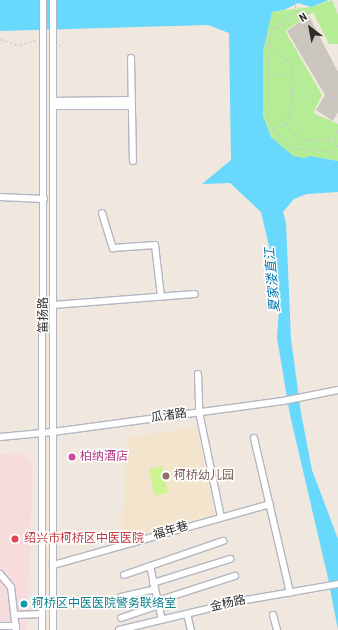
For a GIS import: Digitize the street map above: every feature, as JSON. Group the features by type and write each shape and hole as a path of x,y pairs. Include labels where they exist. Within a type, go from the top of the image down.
{"street":[{"name":"笛扬路","path":"42,630 44,199 43,0"},
{"name":"笛扬路","path":"53,0 53,630"},
{"path":"131,58 133,161"},
{"path":"54,103 132,103"},
{"path":"0,197 44,199"},
{"path":"102,213 113,248 155,245 161,297"},
{"path":"53,305 195,294"},
{"path":"198,374 199,412 221,517"},
{"name":"瓜渚路","path":"0,437 53,432 283,401 338,390"},
{"path":"254,438 290,593"},
{"name":"福年巷","path":"53,565 270,504"},
{"path":"124,575 223,541"},
{"path":"120,597 230,559"},
{"path":"150,566 162,620"},
{"path":"0,574 11,587 16,615 16,628 0,626"},
{"path":"121,618 158,603 235,576"},
{"name":"金杨路","path":"119,630 187,614 338,584"},
{"path":"16,615 42,614"},
{"path":"187,614 191,630"},
{"path":"273,615 277,630"}],"path":[{"path":"295,0 296,11"},
{"path":"312,12 296,11 271,31 269,40 267,118 274,130 291,148 316,150 338,155"},
{"path":"271,31 284,24 290,15"},
{"path":"0,39 19,44 34,40"},
{"path":"269,40 271,47 291,64 290,74 293,100 286,124 274,130"},
{"path":"268,75 290,74"},
{"path":"286,124 295,134 308,141 318,142 334,139"},
{"path":"334,139 338,130"},
{"path":"334,139 338,147"},
{"path":"316,150 318,142"}],"shaded area":[{"name":"柯桥幼儿园","path":"197,427 214,514 125,542 121,538 127,438"},
{"name":"绍兴市柯桥区中医医院","path":"21,453 33,463 27,630 0,630 0,454"}],"green space":[{"path":"332,0 338,15 338,44 329,44 313,12 285,31 322,95 313,113 338,124 338,161 310,156 304,158 293,156 271,137 263,116 263,52 272,12 311,7"},
{"path":"162,466 168,492 155,496 149,469"}],"water":[{"path":"0,0 329,0 311,7 298,3 284,10 272,12 263,52 263,116 271,137 293,156 304,158 310,156 338,161 338,192 307,194 294,199 283,212 286,223 291,339 301,413 312,470 338,539 338,630 328,578 290,415 277,338 280,293 261,212 230,183 202,184 231,160 229,33 208,25 0,31"}],"building":[{"path":"309,16 338,72 338,112 333,121 316,110 325,95 287,31"}],"place":[{"name":"柏纳酒店","path":"72,457"},
{"name":"柯桥幼儿园","path":"166,476"},
{"name":"绍兴市柯桥区中医医院","path":"15,539"},
{"name":"柯桥区中医医院警务联络室","path":"24,604"}],"water label":[{"name":"夏家溇直江","path":"273,280"}]}
